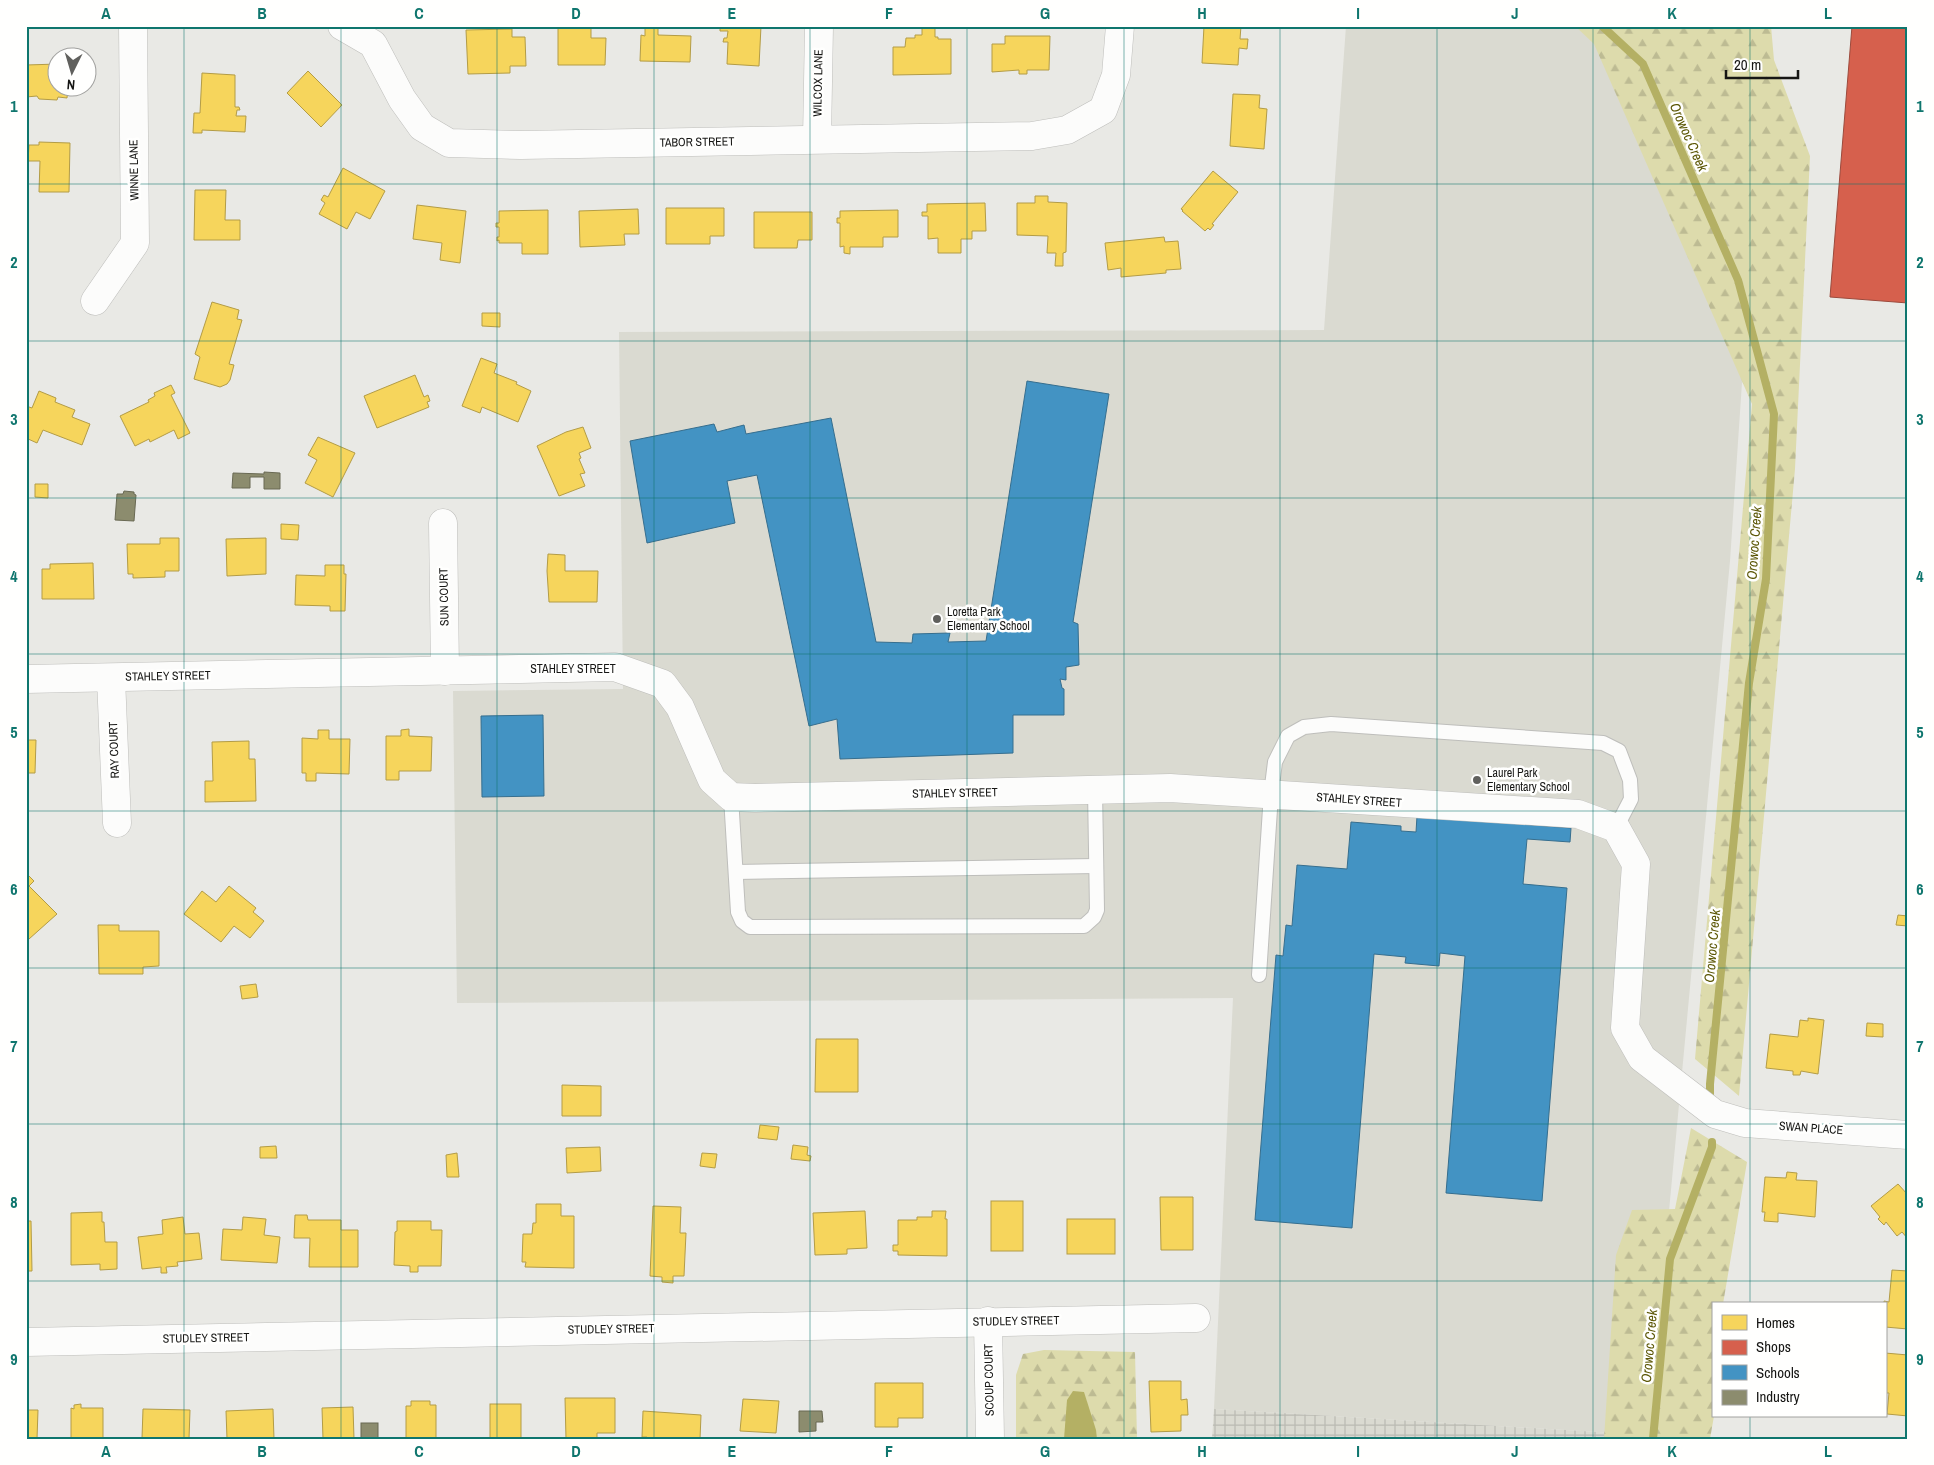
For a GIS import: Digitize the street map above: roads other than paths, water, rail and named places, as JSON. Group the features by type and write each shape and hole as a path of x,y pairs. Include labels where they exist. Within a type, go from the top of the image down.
{"street":[{"name":"WINNE LANE","path":"95,302 135,243 133,26"},
{"name":"TABOR STREET","path":"342,26 380,35 402,99 422,126 449,143 521,146 1032,136 1067,130 1103,110 1116,75 1120,26"},
{"name":"WILCOX LANE","path":"817,139 819,26"},
{"name":"SUN COURT","path":"443,523 444,671"},
{"name":"STAHLEY STREET","path":"26,679 615,667 663,684 680,708 712,780 731,797 756,798 1170,788 1578,814 1616,828"},
{"name":"RAY COURT","path":"111,678 117,823"},
{"name":"SWAN PLACE","path":"1616,828 1636,864 1625,1028 1642,1058 1715,1114 1745,1123 1908,1135"},
{"name":"STUDLEY STREET","path":"26,1342 1196,1318"},
{"name":"SCOUP COURT","path":"988,1321 990,1439"}],"lane":[{"path":"1259,976 1271,794 1275,762 1288,736 1304,727 1331,724 1603,743 1619,751 1630,780 1630,799 1616,828"},
{"path":"731,797 738,912 742,921 750,927 1084,926 1094,918 1097,910 1095,790"},
{"path":"736,872 1096,866"}],"waterway":[{"name":"Orowoc Creek","path":"1602,26 1643,64 1738,280 1774,414 1766,579 1749,683 1710,1084 1710,1102"},
{"name":"Orowoc Creek","path":"1653,1439 1670,1259 1712,1147 1712,1142"}],"place":[{"name":"Loretta Park Elementary School","path":"937,619"},
{"name":"Laurel Park Elementary School","path":"1477,780"}]}
